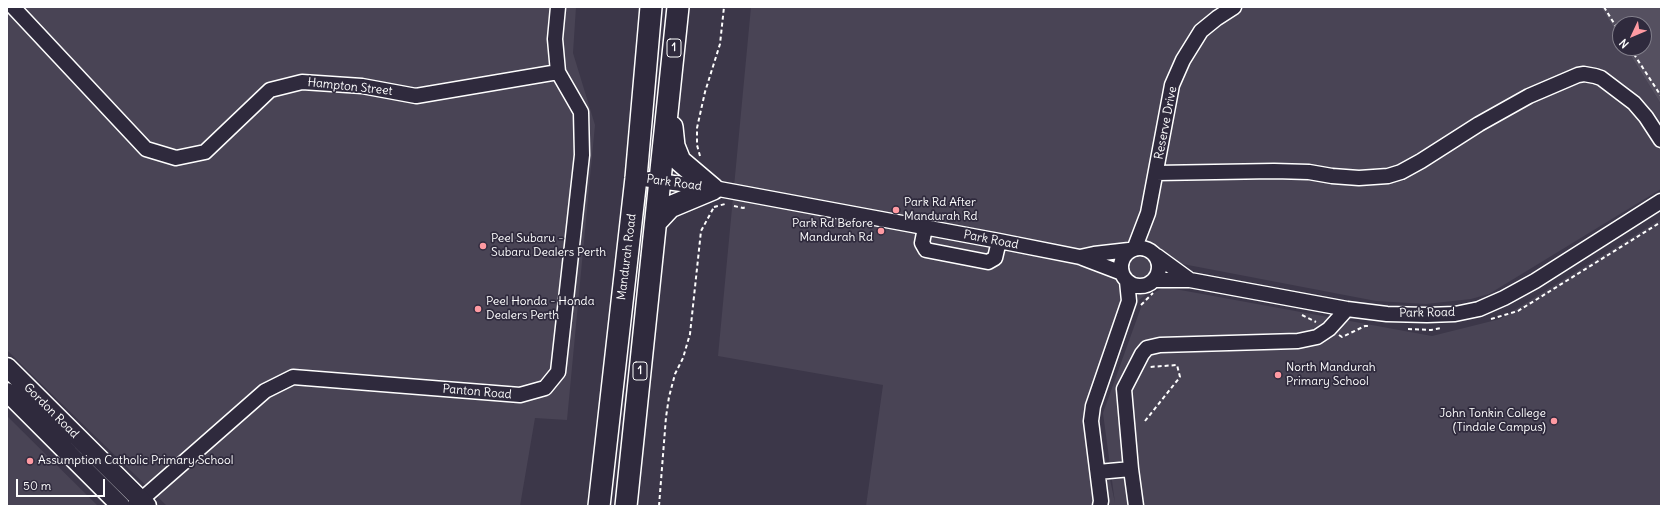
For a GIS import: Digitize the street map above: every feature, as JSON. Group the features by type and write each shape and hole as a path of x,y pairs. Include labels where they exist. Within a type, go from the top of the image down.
{"highway":[{"name":"Mandurah Road","path":"599,506 636,173 651,7"},
{"name":"Mandurah Road","path":"626,506 678,7"},
{"path":"670,89 674,146 680,161 716,189"},
{"path":"656,222 670,207 716,189"}],"main road":[{"name":"Gordon Road","path":"7,367 140,504"},
{"name":"Gordon Road","path":"7,392 121,506"}],"street":[{"name":"Hampton Street","path":"13,7 146,149 176,158 205,152 270,90 302,82 362,86 416,96 558,72"},
{"name":"Panton Road","path":"140,504 265,391 293,377 520,395 545,388 558,372 582,155 581,112 558,72 555,39 558,7"},
{"name":"Reserve Drive","path":"1132,249 1148,213 1172,85 1183,60 1201,32 1217,18 1234,7"},
{"path":"1156,173 1274,171 1308,172 1359,178 1388,176 1401,172 1421,161 1479,124 1529,96 1578,75 1584,74 1600,78 1634,103 1646,117 1661,140"},
{"name":"Park Road","path":"636,173 660,175 716,189 1080,257 1124,277"},
{"name":"Park Road","path":"1151,282 1190,280 1388,314 1454,314 1479,308 1504,298 1535,281 1661,202"},
{"name":"Reserve Drive","path":"1148,213 1154,254"},
{"path":"925,228 922,243 926,250 988,262 995,258 999,241"},
{"path":"1100,506 1102,501 1091,421 1093,406 1098,387 1129,302 1151,282 1160,268 1154,254 1141,247 1132,249 1122,260 1129,302"},
{"name":"Park Road","path":"1080,257 1132,249"},
{"name":"Park Road","path":"1154,254 1190,280"},
{"path":"1124,277 1137,286 1151,282"},
{"path":"1136,506 1124,389 1142,354 1147,348 1152,346 1298,341 1317,337 1329,329 1347,308"},
{"path":"1098,472 1131,469"}],"path":[{"path":"701,159 697,145 697,128 720,44 724,7"},
{"path":"1604,7 1612,20"},
{"path":"1635,56 1661,96"},
{"path":"659,506 666,417 669,398 675,374 684,358 690,334 701,231 713,208 716,189"},
{"path":"1135,368 1177,365 1180,377 1145,421"}],"shaded area":[{"path":"7,7 576,7 573,53 595,125 567,420 535,418 520,506 167,506 23,366 7,350"},
{"path":"751,7 1601,7 1612,25 1612,56 1631,56 1661,104 1661,189 1489,294 1471,299 1426,304 1376,301 1167,261 1162,282 1139,300 1097,418 1115,503 1103,413 1144,299 1164,287 1432,336 1500,319 1661,219 1661,506 866,506 883,385 718,356"},
{"path":"1601,7 1661,7 1661,104 1631,56 1652,56 1652,16 1612,16 1612,25"},
{"name":"Assumption Catholic Primary School","path":"7,416 98,506 7,506"}],"place":[{"name":"Park Rd After Mandurah Rd","path":"896,210"},
{"name":"Park Rd Before Mandurah Rd","path":"881,231"},
{"name":"Peel Subaru - Subaru Dealers Perth","path":"483,246"},
{"name":"Peel Honda - Honda Dealers Perth","path":"478,309"},
{"name":"North Mandurah Primary School","path":"1278,375"},
{"name":"John Tonkin College (Tindale Campus)","path":"1554,421"},
{"name":"Assumption Catholic Primary School","path":"30,461"}]}
